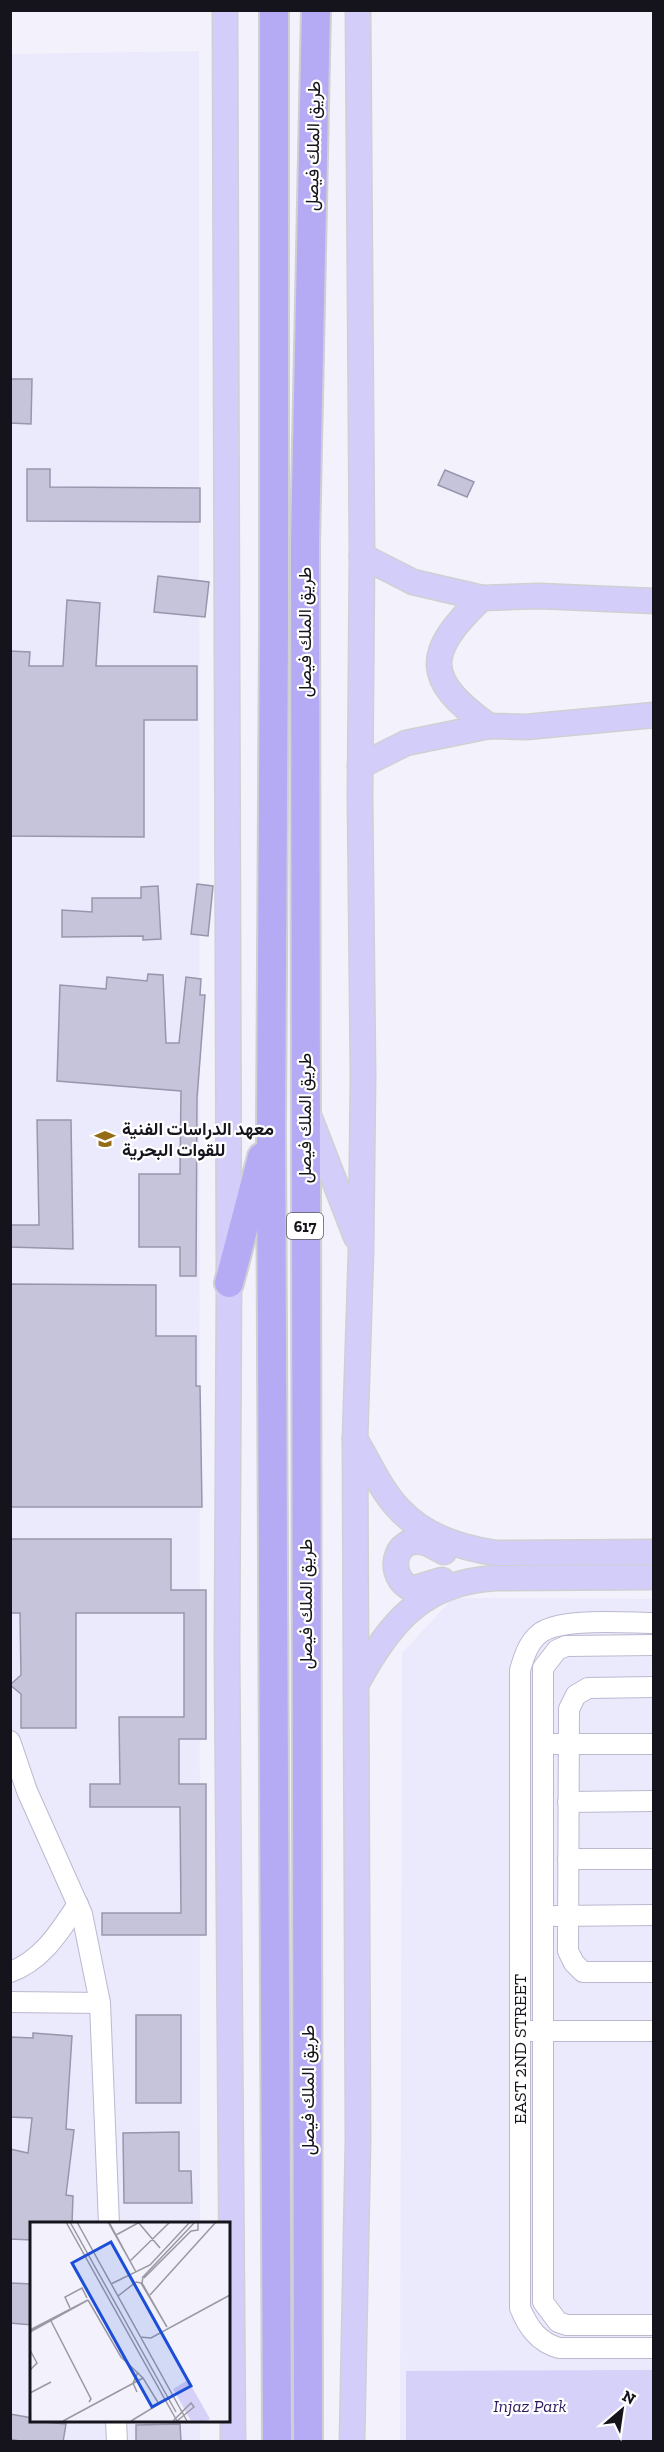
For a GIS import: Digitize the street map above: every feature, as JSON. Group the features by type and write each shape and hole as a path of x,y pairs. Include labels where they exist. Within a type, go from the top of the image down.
{"highway":[{"name":"طريق الملك فيصل","path":"274,10 271,1129 277,2442"},
{"name":"طريق الملك فيصل","path":"308,2442 305,543 316,10"},
{"path":"229,1283 253,1184 271,1129"}],"main road":[{"path":"225,10 229,1283 227,1649 234,2437"},
{"path":"353,2437 358,2140 355,1438 361,1251 363,1076 358,10"},
{"path":"362,556 413,582 482,598 540,596 654,601"},
{"path":"482,598 462,617 445,639 439,672 447,690 465,709 489,726"},
{"path":"360,766 406,743 489,726 526,727 654,715"},
{"path":"305,1105 361,1251"},
{"path":"355,1438 399,1510 414,1522 452,1543 470,1549 496,1553"},
{"path":"496,1578 450,1576 412,1589 405,1586 395,1566 399,1552 412,1542 422,1542 459,1556 496,1553 654,1552"},
{"path":"356,1685 374,1651 395,1623 415,1604 457,1584 476,1579 496,1578 654,1577"}],"street":[{"path":"615,601 654,590"},
{"name":"EAST 2ND STREET","path":"648,2348 559,2348 550,2345 528,2326 520,2308 519,1671 526,1651 534,1640 540,1633 554,1625 654,1623"},
{"name":"EAST 2ND STREET","path":"648,2325 567,2325 558,2322 543,2302 543,1668 557,1650 566,1646 654,1645"},
{"path":"654,1688 588,1688 576,1695 568,1709 568,1951 574,1963 583,1972 654,1972"},
{"path":"10,1742 27,1791 82,1914 100,2002 109,2222"},
{"path":"520,1744 654,1744"},
{"path":"568,1802 654,1801"},
{"path":"568,1859 654,1859"},
{"path":"10,1972 23,1968 53,1942 78,1904"},
{"path":"520,1916 654,1915"},
{"path":"10,2002 100,2002"},
{"path":"520,2032 654,2031"},
{"path":"648,2325 648,2348"},
{"path":"116,2422 117,2442"}],"shaded area":[{"name":"معهد الدراسات الفنية للقوات البحرية","path":"199,51 200,2222 30,2222 30,2422 200,2422 200,2441 11,2441 10,54"},
{"path":"453,1598 653,1599 653,2441 400,2442 402,1653"}],"green space":[{"name":"Injaz Park","path":"653,2370 653,2441 406,2441 406,2371"}],"building":[{"path":"10,379 32,379 31,424 10,423"},
{"path":"27,469 50,469 50,487 200,488 200,522 27,521"},
{"path":"445,470 474,482 467,497 438,485"},
{"path":"158,576 209,582 205,617 154,612"},
{"path":"67,600 100,603 96,666 197,666 197,720 144,720 144,837 10,836 10,651 30,652 29,666 63,666"},
{"path":"197,884 213,886 208,936 191,934"},
{"path":"158,886 161,939 143,940 143,936 62,937 62,910 92,912 92,898 141,898 141,887"},
{"path":"148,974 163,975 166,1043 179,1043 186,977 201,979 200,995 205,995 197,1098 196,1276 180,1276 180,1247 139,1247 139,1174 180,1174 181,1091 57,1081 60,985 106,989 107,977 147,981"},
{"path":"37,1120 71,1120 73,1249 10,1247 10,1225 39,1225"},
{"path":"10,1284 156,1285 156,1336 196,1336 196,1386 200,1386 202,1507 10,1507"},
{"path":"10,1539 171,1539 171,1590 206,1590 206,1739 179,1739 179,1784 206,1784 206,1935 102,1935 102,1913 181,1913 180,1807 90,1807 90,1784 120,1784 119,1717 184,1717 184,1613 76,1613 76,1728 21,1728 21,1694 10,1685 21,1675 20,1613 10,1613"},
{"path":"136,2015 181,2015 181,2103 136,2103"},
{"path":"33,2033 72,2036 66,2129 74,2130 66,2195 73,2196 72,2222 30,2222 30,2240 10,2239 10,2149 28,2153 32,2118 10,2117 10,2037 33,2038"},
{"path":"179,2132 179,2171 191,2171 192,2203 124,2203 123,2133"},
{"path":"10,2283 30,2284 30,2325 10,2323"},
{"path":"10,2414 30,2418 30,2422 66,2424 63,2442 24,2442 10,2439"},
{"path":"180,2424 181,2442 136,2442 136,2425"}],"place":[{"name":"معهد الدراسات الفنية للقوات البحرية","path":"105,1139"}]}
